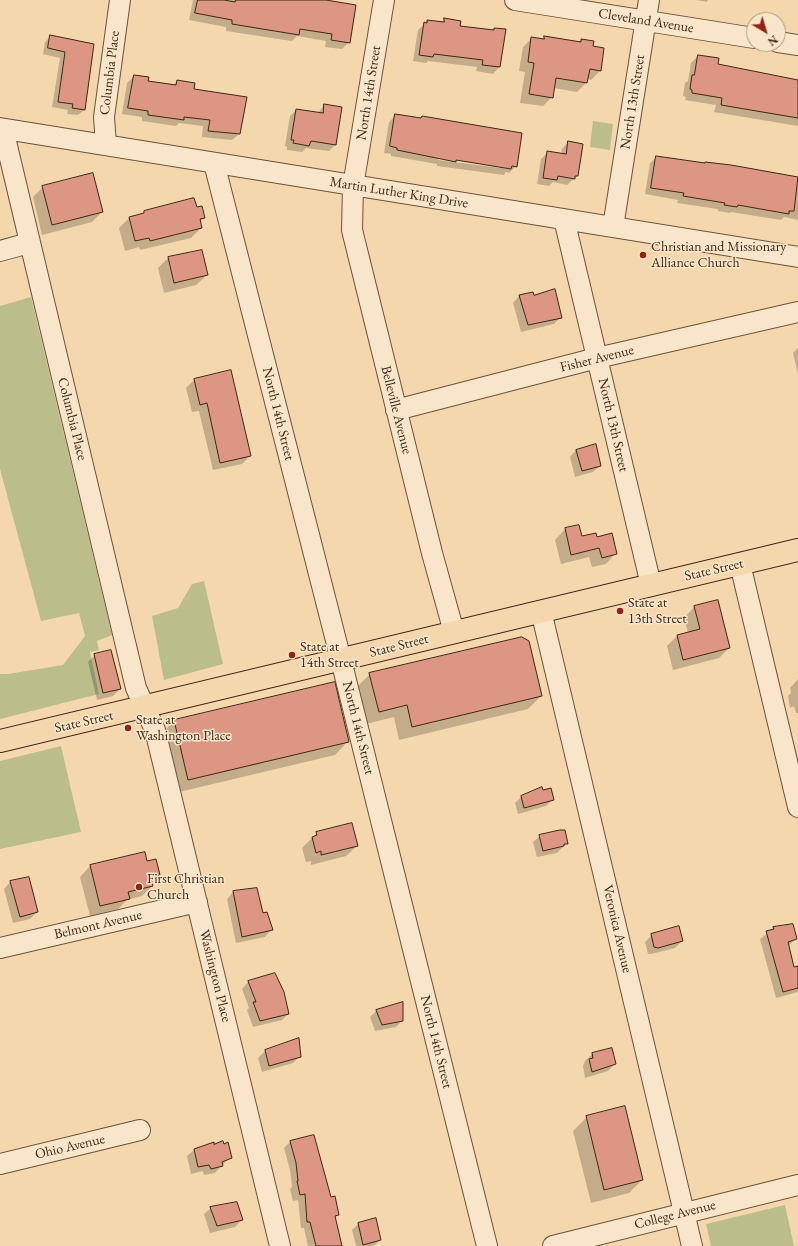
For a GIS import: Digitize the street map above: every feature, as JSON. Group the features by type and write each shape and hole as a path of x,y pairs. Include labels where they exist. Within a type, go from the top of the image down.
{"main road":[{"name":"State Street","path":"0,741 798,550"}],"street":[{"name":"Columbia Place","path":"106,145 104,117 120,0"},
{"name":"North 14th Street","path":"353,186 384,0"},
{"name":"Cleveland Avenue","path":"515,0 746,37"},
{"name":"North 13th Street","path":"613,227 649,0"},
{"path":"786,43 798,45"},
{"name":"Columbia Place","path":"1,129 30,243 136,688 144,707"},
{"name":"Martin Luther King Drive","path":"1,129 798,257"},
{"name":"North 14th Street","path":"214,164 341,660 487,1246"},
{"name":"Belleville Avenue","path":"353,186 352,230 396,410 454,632"},
{"name":"North 13th Street","path":"564,219 651,585"},
{"path":"0,251 30,243"},
{"name":"Fisher Avenue","path":"396,410 598,358 798,312"},
{"path":"740,564 798,807"},
{"name":"Veronica Avenue","path":"541,611 692,1246"},
{"name":"Washington Place","path":"144,707 155,730 280,1246"},
{"name":"Belmont Avenue","path":"0,948 197,902"},
{"name":"Ohio Avenue","path":"0,1164 140,1130"},
{"name":"College Avenue","path":"553,1246 798,1185"}],"green space":[{"path":"593,121 613,124 610,150 590,147"},
{"path":"31,297 112,635 97,641 99,650 90,652 99,694 0,719 0,674 63,665 85,636 79,613 41,621 0,469 0,306"},
{"path":"204,581 223,664 164,680 152,616 178,608 192,584"},
{"path":"61,746 81,832 0,849 0,761"},
{"path":"785,1205 794,1246 711,1246 706,1224"}],"building":[{"path":"198,0 224,0 235,2 236,0 326,0 356,5 350,43 331,40 332,34 300,29 299,35 232,24 232,20 195,13"},
{"path":"444,18 461,21 460,26 494,30 494,28 506,29 500,67 482,65 483,60 434,54 433,57 419,55 424,22 427,23 427,20 444,22"},
{"path":"50,35 94,44 85,110 72,108 73,104 58,102 65,52 48,48"},
{"path":"544,36 581,42 581,39 594,41 593,46 604,48 601,71 590,69 587,83 556,78 553,98 529,94 534,63 528,62 531,37 544,39"},
{"path":"698,55 719,58 718,64 798,80 798,118 721,105 722,98 692,93 692,90 690,89 692,75 694,75"},
{"path":"134,75 149,77 148,81 176,85 177,80 195,83 194,89 247,97 240,134 208,131 210,120 184,117 184,120 148,115 148,111 128,108"},
{"path":"324,104 342,107 336,145 311,141 309,146 293,143 294,140 291,140 296,109 323,113"},
{"path":"395,114 421,118 422,116 522,133 517,167 512,166 511,169 456,160 456,162 397,150 397,148 390,146"},
{"path":"568,141 583,144 578,176 575,176 575,179 558,176 557,180 543,178 547,151 566,154"},
{"path":"656,156 731,165 798,177 794,211 789,211 789,214 738,205 737,207 724,205 725,203 683,196 684,193 651,188"},
{"path":"93,173 103,212 52,225 42,186"},
{"path":"194,198 197,207 202,206 205,218 200,219 202,228 150,241 149,238 135,241 129,217 144,213 144,211"},
{"path":"202,250 208,275 174,283 168,257"},
{"path":"555,289 562,318 528,325 519,295 533,292 534,295"},
{"path":"231,370 251,456 220,463 207,403 200,405 194,379"},
{"path":"596,444 601,466 582,471 576,450"},
{"path":"579,525 582,536 596,533 597,537 612,533 617,554 602,558 599,548 571,555 565,528"},
{"path":"718,600 730,648 683,660 677,635 700,629 694,606"},
{"path":"522,637 529,641 542,696 412,727 407,705 379,712 369,673"},
{"path":"111,650 121,689 103,693 94,654"},
{"path":"335,682 349,742 188,780 174,720"},
{"path":"542,787 543,790 551,788 554,800 524,808 521,796"},
{"path":"352,823 358,846 321,855 321,851 316,853 312,837 317,835 316,832"},
{"path":"565,830 568,844 543,851 539,835"},
{"path":"145,852 147,861 156,859 160,875 151,877 153,886 128,892 130,899 100,906 90,865"},
{"path":"29,877 38,912 20,917 10,881"},
{"path":"257,888 263,913 267,912 273,930 242,937 233,891"},
{"path":"793,924 797,939 788,942 794,967 798,966 798,988 783,992 766,931 774,929 773,927"},
{"path":"679,926 683,941 658,948 654,947 651,934"},
{"path":"275,973 284,992 289,1014 260,1021 253,1002 256,1002 248,981"},
{"path":"403,1002 403,1021 382,1025 376,1010"},
{"path":"299,1038 301,1057 269,1066 265,1050"},
{"path":"612,1048 616,1064 592,1072 589,1059 593,1058 592,1053"},
{"path":"625,1106 643,1180 604,1190 586,1116"},
{"path":"314,1135 331,1197 335,1196 339,1215 335,1216 342,1246 316,1246 310,1222 307,1222 305,1194 300,1195 297,1181 296,1163 290,1141"},
{"path":"223,1141 224,1144 228,1142 232,1158 222,1162 223,1166 211,1169 209,1165 198,1167 194,1149 214,1142 214,1144"},
{"path":"237,1202 243,1220 217,1226 210,1207"},
{"path":"376,1218 381,1240 363,1245 358,1223"}],"place":[{"name":"Christian and Missionary Alliance Church","path":"643,255"},
{"name":"State at 13th Street","path":"620,611"},
{"name":"State at 14th Street","path":"292,655"},
{"name":"State at Washington Place","path":"128,728"},
{"name":"First Christian Church","path":"139,887"}]}
